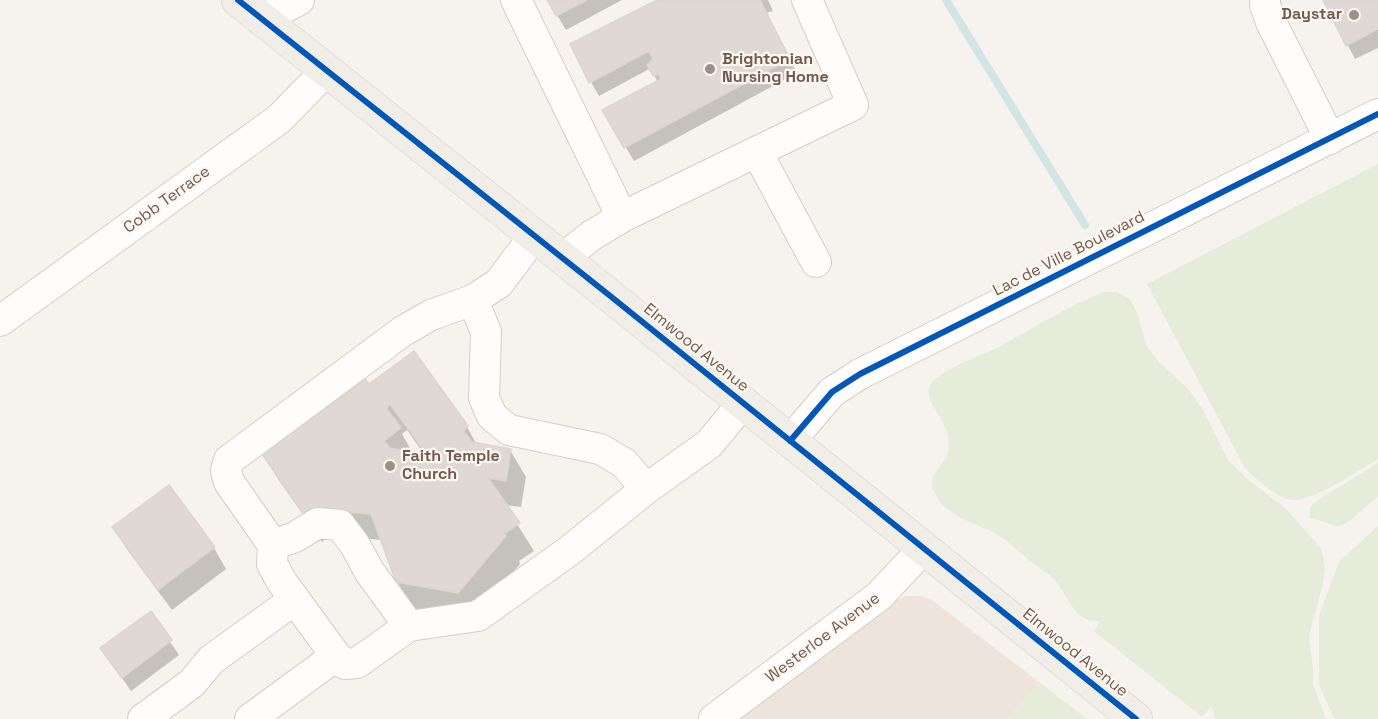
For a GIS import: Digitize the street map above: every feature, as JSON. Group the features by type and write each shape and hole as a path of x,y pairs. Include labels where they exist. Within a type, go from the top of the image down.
{"main road":[{"name":"Elmwood Avenue","path":"250,10 563,258 1136,719"}],"street":[{"path":"250,10 299,0"},
{"path":"516,0 622,217"},
{"path":"563,258 591,236 622,217 853,105 807,0"},
{"path":"1265,0 1264,5 1270,22 1330,139"},
{"name":"Cobb Terrace","path":"0,321 279,119 326,71"},
{"name":"Lac de Ville Boulevard","path":"790,441 832,392 860,374 1378,114"},
{"path":"757,152 816,262"},
{"path":"534,236 499,283 474,300 431,315 403,331 230,460 226,471 229,482 273,545 272,564 294,600 336,656 345,664 357,663 409,626 478,616 569,551 646,489 709,444 743,404"},
{"path":"474,300 486,332 484,398 492,416 509,430 600,449 624,463 646,489"},
{"path":"273,545 295,537 318,523 340,525 355,545 369,572 409,626"},
{"name":"Westerloe Avenue","path":"714,719 879,596 924,548"},
{"path":"143,719 192,683 211,660 294,600"},
{"path":"250,719 336,656"}],"shaded area":[{"path":"905,596 919,596 932,600 1039,682 1008,719 732,719 892,603"}],"green space":[{"path":"1378,164 1378,459 1315,495 1295,500 1289,499 1268,488 1245,468 1147,284"},
{"path":"1103,292 1116,292 1129,298 1136,310 1147,347 1160,363 1187,388 1202,408 1228,460 1245,477 1285,508 1321,548 1325,567 1323,584 1309,636 1313,684 1326,719 1215,719 1212,706 1202,717 1094,631 1100,621 1091,621 1078,614 1054,579 1001,537 954,514 941,503 936,495 932,482 933,477 947,455 949,441 943,423 929,396 931,384 936,378 953,368 999,347 1063,311"},
{"path":"1378,463 1378,497 1353,518 1338,526 1310,519 1310,507 1315,502"},
{"path":"1378,526 1378,719 1334,719 1319,684 1319,615 1339,562"},
{"path":"1039,682 1087,719 1008,719"}],"building":[{"path":"547,0 587,0 556,16"},
{"name":"Brightonian Nursing Home","path":"657,0 760,0 790,59 624,148 602,110 661,79 659,74 653,76 647,65 653,59 649,51 589,83 570,44"},
{"name":"Daystar","path":"1323,0 1378,0 1378,29 1346,46"},
{"name":"Faith Temple Church","path":"414,351 468,426 464,432 472,442 511,449 506,481 488,478 520,523 504,534 506,536 458,593 396,582 371,514 315,509 305,516 260,451 363,376 369,384","holes":["390,404 425,452 421,455 390,448 384,441 401,428 386,408"]},
{"path":"169,485 215,547 158,590 112,527"},
{"path":"151,611 172,640 122,678 100,648"}],"waterway":[{"path":"946,0 1085,225"}],"cycle path":[{"path":"238,0 1136,719"},
{"path":"790,441 832,392 860,374 1378,114"}],"place":[{"name":"Daystar","path":"1354,15"},
{"name":"Brightonian Nursing Home","path":"710,69"},
{"name":"Faith Temple Church","path":"390,466"}]}
